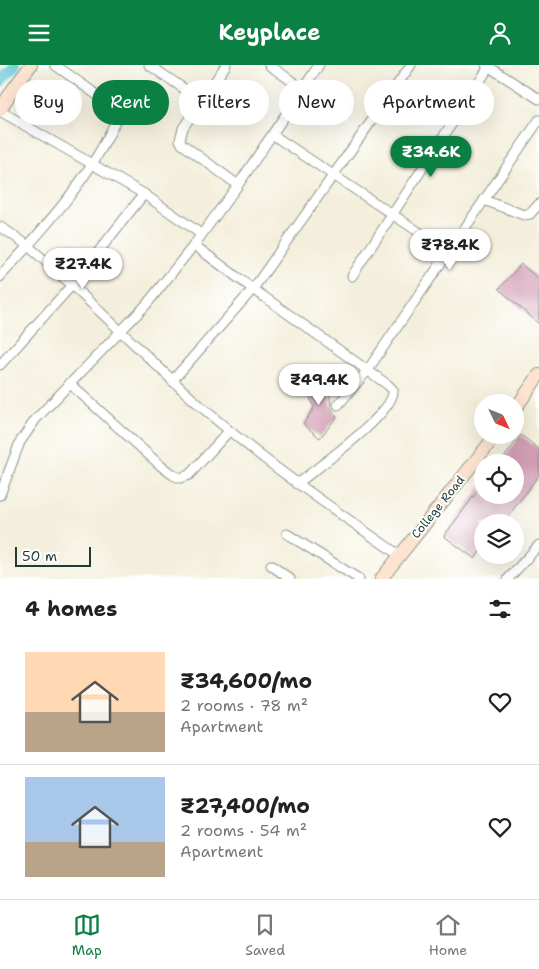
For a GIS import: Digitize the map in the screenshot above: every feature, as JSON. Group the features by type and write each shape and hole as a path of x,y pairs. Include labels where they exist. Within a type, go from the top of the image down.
{"main road":[{"path":"0,110 31,65"},
{"path":"524,396 539,375"},
{"name":"College Road","path":"381,579 489,444"}],"street":[{"path":"0,277 59,208 92,164 113,126 116,114 107,102 55,65"},
{"path":"149,65 179,85"},
{"path":"216,80 226,65"},
{"path":"270,65 291,80"},
{"path":"309,80 319,65"},
{"path":"172,381 253,289 411,65"},
{"path":"352,276 487,66 539,99"},
{"path":"0,110 144,194 201,234"},
{"path":"338,405 367,371 539,120"},
{"path":"185,125 180,140 182,144 238,185"},
{"path":"0,495 20,443 36,419 146,305 194,245 280,125"},
{"path":"273,135 449,252"},
{"path":"0,365 72,285 144,194"},
{"path":"484,199 514,213 524,215 530,214 539,205"},
{"path":"0,227 28,245 121,330 172,381 229,431 297,484 399,555"},
{"path":"194,245 393,390 394,395 385,410 369,427 297,484"},
{"path":"69,383 162,466 180,478 189,475 229,431"},
{"path":"287,534 359,579"},
{"path":"508,579 539,545"},
{"path":"271,565 290,579"}],"building":[{"path":"521,264 539,279 539,324 499,289"},
{"path":"315,374 329,388 331,408 337,417 320,438 303,424 314,408 303,380"},
{"path":"524,437 539,449 539,475 524,495 524,454 507,454 514,444 524,444"},
{"path":"474,496 474,504 517,504 510,514 474,514 474,558 444,536"}],"waterway":[{"path":"0,82 15,65"}]}
